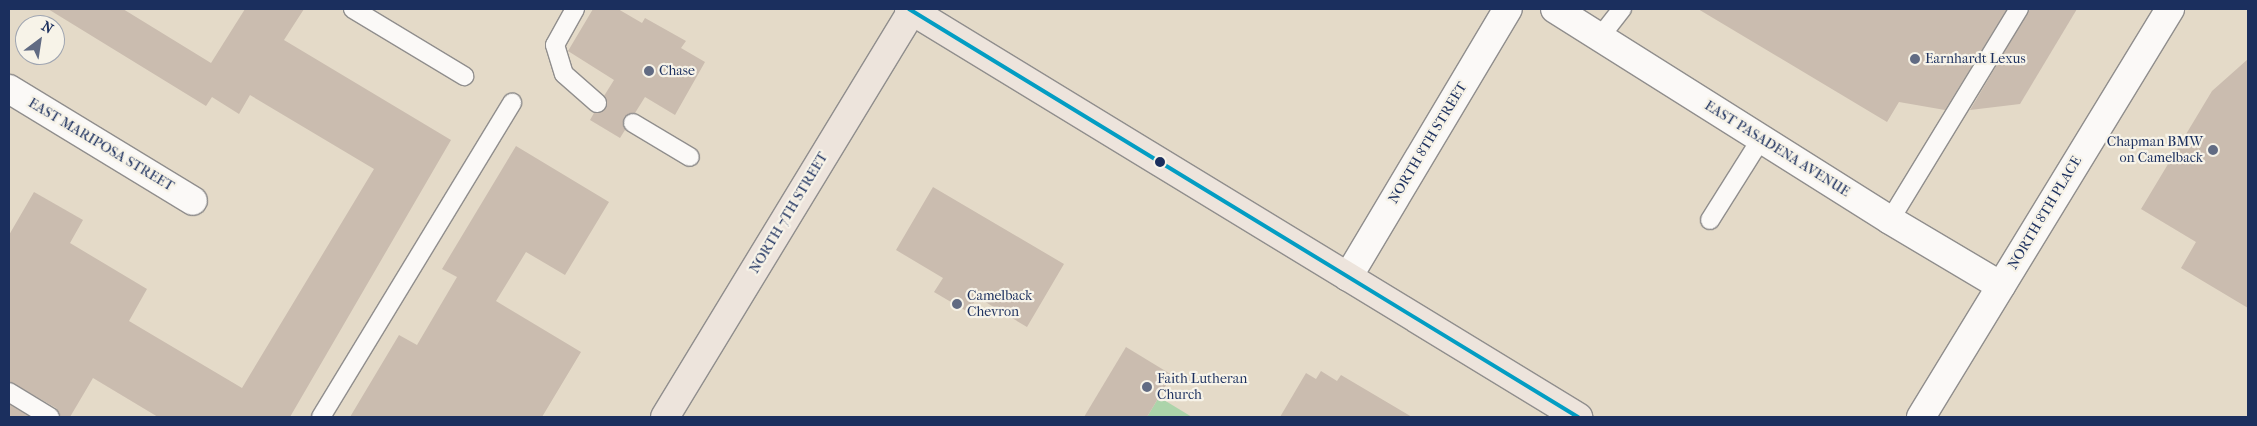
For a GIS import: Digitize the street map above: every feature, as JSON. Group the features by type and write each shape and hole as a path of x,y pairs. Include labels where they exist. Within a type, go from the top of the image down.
{"main road":[{"path":"911,9 1578,417"},
{"name":"NORTH 7TH STREET","path":"665,417 911,9"}],"street":[{"name":"NORTH 8TH STREET","path":"1348,277 1508,9"},
{"name":"EAST PASADENA AVENUE","path":"1556,9 1890,220 2001,286"},
{"name":"NORTH 8TH PLACE","path":"1921,417 2170,9"},
{"name":"EAST MARIPOSA STREET","path":"9,89 194,201"}],"lane":[{"path":"353,9 464,76"},
{"path":"576,9 555,45 564,74 597,103"},
{"path":"1600,37 1622,9"},
{"path":"1890,220 2019,9"},
{"path":"321,417 512,103"},
{"path":"633,123 690,158"},
{"path":"1710,220 1761,139"},
{"path":"9,392 50,417"}],"green space":[{"path":"1159,397 1192,417 1147,417"}],"building":[{"path":"48,9 123,9 211,63 245,9 304,9 284,40 451,140 290,417 158,417 93,378 70,417 61,417 56,408 9,381 9,235 34,192 83,220 70,243 147,289 129,321 242,388 374,169 250,95 239,114 212,97 206,106 65,19 65,15 58,15"},
{"name":"Chase","path":"593,9 618,9 642,23 645,18 686,41 681,48 705,62 675,115 645,97 635,113 624,117 625,130 620,138 590,120 594,113 605,110 604,96 614,80 568,51"},
{"name":"Earnhardt Lexus","path":"1698,9 2007,9 1945,110 1899,102 1887,122"},
{"path":"2030,9 2077,9 2020,104 1970,110"},
{"name":"Chapman BMW on Camelback","path":"2248,59 2248,308 2181,268 2196,242 2141,209 2212,91"},
{"path":"516,146 609,202 565,275 526,252 496,301 581,352 542,417 350,417 399,335 417,345 457,277 442,269"},
{"path":"933,187 1064,264 1027,327 977,297 968,312 934,292 943,278 896,250"},
{"name":"Faith Lutheran Church","path":"1126,347 1172,375 1147,417 1084,417"},
{"name":"Faith Lutheran Church","path":"1321,371 1337,381 1341,375 1412,417 1280,417 1306,373 1316,379"},
{"path":"9,404 30,417 9,417"}],"transit line":[{"path":"909,9 1578,417"}],"place":[{"name":"Earnhardt Lexus","path":"1915,59"},
{"name":"Chase","path":"649,71"},
{"name":"Chapman BMW on Camelback","path":"2213,150"},
{"name":"Camelback Chevron","path":"957,304"},
{"name":"Faith Lutheran Church","path":"1147,387"}]}
